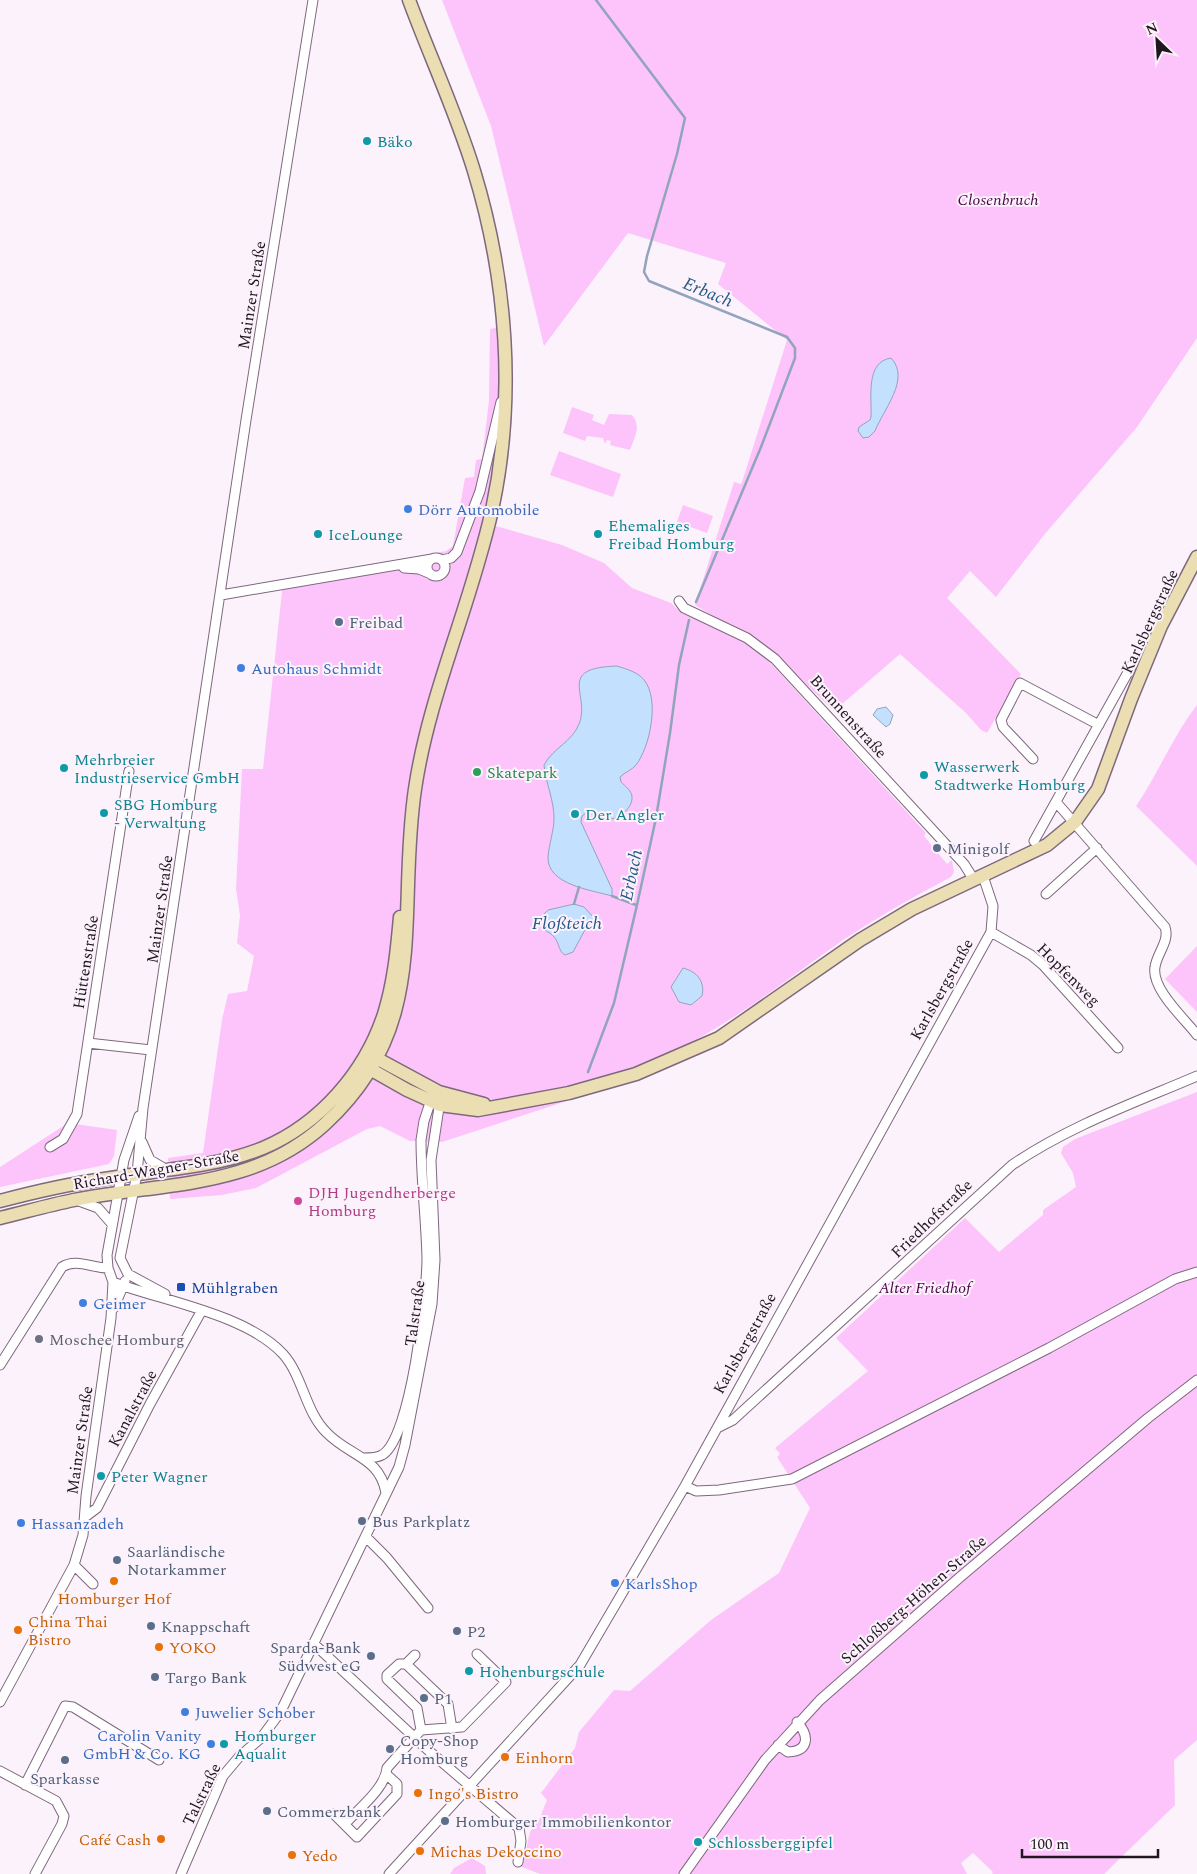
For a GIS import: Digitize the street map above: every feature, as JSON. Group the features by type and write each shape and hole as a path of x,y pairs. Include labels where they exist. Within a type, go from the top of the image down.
{"main road":[{"path":"370,1062 390,987 416,784 428,725 484,545 502,454 505,392 500,286 485,207 459,127 408,0"},
{"name":"Karlsbergstraße","path":"978,878 1047,845 1075,822 1098,789 1131,699 1164,620 1197,557"},
{"path":"370,1062 405,1085 436,1099 500,1106 569,1094 593,1087 667,1062 719,1038 880,927 929,900 978,878"},
{"path":"370,1062 401,1072 405,1085"},
{"name":"Richard-Wagner-Straße","path":"0,1201 121,1176 167,1170 234,1157 263,1148 303,1125 370,1062"},
{"name":"Richard-Wagner-Straße","path":"0,1218 75,1200 134,1192 238,1173 285,1154 316,1132 353,1096 370,1062"}],"street":[{"name":"Mainzer Straße","path":"111,1318 128,1274 120,1258 137,1174 151,1050 246,420 313,0"},
{"path":"221,595 451,558 457,552 480,491 505,392"},
{"path":"381,569 419,569 438,576 444,572 445,565 437,559"},
{"path":"431,574 428,567 437,559"},
{"name":"Brunnenstraße","path":"679,601 684,608 747,638 776,659 978,878"},
{"name":"Karlsbergstraße","path":"1034,841 1132,665"},
{"path":"1033,759 1003,727 1001,720 1020,683 1099,725"},
{"name":"Karlsbergstraße","path":"1116,693 1131,699"},
{"name":"Hüttenstraße","path":"50,1147 63,1139 77,1114 129,771"},
{"path":"1056,802 1165,927 1167,934 1154,968 1155,977 1160,989 1197,1035"},
{"path":"1046,894 1097,848"},
{"name":"Karlsbergstraße","path":"388,1874 580,1665 684,1486 991,932 993,906 978,878"},
{"name":"Hopfenweg","path":"991,932 1031,955 1043,965 1118,1048"},
{"path":"88,1042 151,1050"},
{"name":"Friedhofstraße","path":"716,1428 733,1420 1012,1165 1048,1143 1115,1109 1197,1076"},
{"name":"Talstraße","path":"363,1458 382,1455 391,1446 401,1422 420,1333 427,1259 421,1140 436,1099"},
{"name":"Talstraße","path":"181,1874 222,1776 270,1728 280,1711 396,1475 405,1445 432,1304 435,1260 431,1160 436,1099"},
{"name":"Mainzer Straße","path":"0,1702 74,1564 83,1535 111,1318 113,1282 108,1268 112,1224 124,1160 143,1108"},
{"name":"Mainzer Straße","path":"141,1136 144,1149 150,1160 167,1170"},
{"path":"75,1200 98,1208 112,1224"},
{"path":"0,1365 62,1267 72,1263 95,1268 108,1268"},
{"path":"684,1486 696,1491 719,1490 779,1483 799,1476 1049,1348 1175,1279 1197,1272"},
{"path":"173,1300 128,1274 118,1276 113,1282 202,1310 262,1337 274,1346 291,1365 319,1423 340,1444 363,1458 378,1471 386,1492"},
{"name":"Kanalstraße","path":"85,1517 97,1508 150,1404 202,1310"},
{"name":"Schloßberg-Höhen-Straße","path":"684,1874 740,1793 797,1722 959,1578 1168,1402 1197,1380"},
{"path":"366,1537 387,1558 428,1608"},
{"path":"74,1564 93,1584"},
{"path":"313,1643 414,1738 519,1828 521,1841 518,1862"},
{"path":"345,1824 379,1786 386,1774 387,1768 422,1730 452,1729 467,1723 506,1682 477,1654"},
{"path":"406,1664 415,1655"},
{"path":"422,1730 417,1708 387,1679 387,1675 399,1664 406,1664 448,1704 452,1729"},
{"path":"25,1785 65,1706 73,1707 159,1760"},
{"path":"778,1744 788,1752 802,1747 806,1742 805,1732 797,1722"},
{"path":"0,1772 56,1801 64,1816 62,1824 35,1874"},
{"path":"334,1814 357,1837 397,1794 396,1784 386,1774"}],"green space":[{"name":"Closenbruch","path":"442,0 1197,0 1197,338 1137,427 1044,535 996,597 970,571 947,598 1021,674 987,733 981,730 966,713 900,654 834,711 771,651 695,605 734,482 741,484 742,482 787,340 718,284 726,263 628,233 544,346 491,126"},
{"path":"510,325 510,426 505,476 496,526 562,545 604,563 632,588 671,603 683,614 721,629 758,649 926,833 924,836 947,864 952,860 954,872 951,877 896,907 843,940 758,1001 714,1029 656,1059 571,1086 567,1101 442,1142 410,1141 380,1126 367,1129 256,1188 222,1195 170,1199 168,1158 203,1153 222,1020 228,994 247,991 254,956 237,943 240,915 236,889 242,769 263,769 283,582 446,551 453,546 465,478 474,477 476,460 482,459 489,401 490,329"},
{"path":"572,407 594,415 592,420 604,425 609,414 632,415 637,428 630,450 610,445 611,441 607,440 605,444 603,438 587,436 585,441 563,433"},
{"path":"559,451 621,474 613,497 550,475"},
{"path":"683,505 713,516 707,533 677,522"},
{"path":"1197,705 1197,866 1136,806 1180,729"},
{"path":"1197,946 1197,1012 1165,979"},
{"name":"Alter Friedhof","path":"1197,1092 1197,1740 1174,1760 1175,1805 1104,1874 992,1874 993,1872 973,1853 961,1863 967,1874 540,1874 522,1867 530,1832 539,1820 547,1800 541,1793 575,1748 579,1732 614,1690 630,1691 711,1620 779,1573 810,1508 777,1457 780,1454 775,1448 868,1371 836,1338 965,1218 999,1252 1043,1215 1043,1210 1076,1187 1073,1173 1061,1153 1063,1147 1075,1139"},
{"path":"68,1123 117,1130 114,1156 109,1164 0,1187 0,1167"},
{"path":"472,1858 485,1866 486,1874 450,1874 454,1868"}],"water":[{"path":"891,358 896,366 898,375 894,394 875,431 869,437 863,438 858,431 859,427 870,420 871,417 871,391 874,373 877,366"},
{"path":"617,666 635,673 644,680 649,688 652,710 649,735 641,757 634,767 620,777 621,782 632,795 630,805 620,816 611,819 607,819 590,810 582,816 581,822 612,889 612,896 572,885 555,874 550,866 548,857 554,811 544,765 552,754 572,736 579,724 582,713 579,685 581,678 587,672 598,668"},
{"path":"886,707 893,715 890,724 886,727 873,715 877,709"},
{"name":"Floßteich","path":"574,904 584,907 595,919 586,928 573,952 565,955 561,952 553,935 539,924 538,920 548,910"},
{"path":"683,968 693,972 699,978 702,986 702,996 691,1005 679,1002 671,987"}],"waterway":[{"name":"Erbach","path":"596,0 685,118 677,154 647,256 644,272 649,281 787,337 795,348 795,358 761,447 696,602"},
{"name":"Erbach","path":"588,1072 614,1003 637,905 656,818 679,665 689,620"},
{"path":"574,904 579,887"},
{"path":"612,896 636,905"}],"place":[{"name":"Bäko","path":"367,141"},
{"name":"Dörr Automobile","path":"408,509"},
{"name":"IceLounge","path":"318,534"},
{"name":"Ehemaliges Freibad Homburg","path":"598,534"},
{"name":"Freibad","path":"339,622"},
{"name":"Autohaus Schmidt","path":"241,668"},
{"name":"Mehrbreier Industrieservice GmbH","path":"64,768"},
{"name":"Skatepark","path":"477,772"},
{"name":"Wasserwerk Stadtwerke Homburg","path":"924,775"},
{"name":"SBG Homburg - Verwaltung","path":"104,813"},
{"name":"Der Angler","path":"575,814"},
{"name":"Minigolf","path":"937,848"},
{"name":"DJH Jugendherberge Homburg","path":"298,1201"},
{"name":"Mühlgraben","path":"181,1287"},
{"name":"Geimer","path":"83,1303"},
{"name":"Moschee Homburg","path":"39,1339"},
{"name":"Peter Wagner","path":"101,1476"},
{"name":"Bus Parkplatz","path":"362,1521"},
{"name":"Hassanzadeh","path":"21,1523"},
{"name":"Saarländische Notarkammer","path":"117,1560"},
{"name":"Homburger Hof","path":"114,1581"},
{"name":"KarlsShop","path":"615,1583"},
{"name":"Knappschaft","path":"151,1626"},
{"name":"China Thai Bistro","path":"18,1630"},
{"name":"P2","path":"457,1631"},
{"name":"YOKO","path":"159,1647"},
{"name":"Sparda-Bank Südwest eG","path":"371,1656"},
{"name":"Hohenburgschule","path":"469,1671"},
{"name":"Targo Bank","path":"155,1677"},
{"name":"P1","path":"424,1698"},
{"name":"Juwelier Schober","path":"185,1712"},
{"name":"Carolin Vanity GmbH & Co. KG","path":"211,1744"},
{"name":"Homburger Aqualit","path":"224,1744"},
{"name":"Copy-Shop Homburg","path":"390,1749"},
{"name":"Einhorn","path":"505,1757"},
{"name":"Sparkasse","path":"65,1760"},
{"name":"Ingo's Bistro","path":"418,1793"},
{"name":"Commerzbank","path":"267,1811"},
{"name":"Homburger Immobilienkontor","path":"445,1821"},
{"name":"Café Cash","path":"161,1839"},
{"name":"Schlossberggipfel","path":"698,1842"},
{"name":"Michas Dekoccino","path":"420,1851"},
{"name":"Yedo","path":"292,1855"}]}
